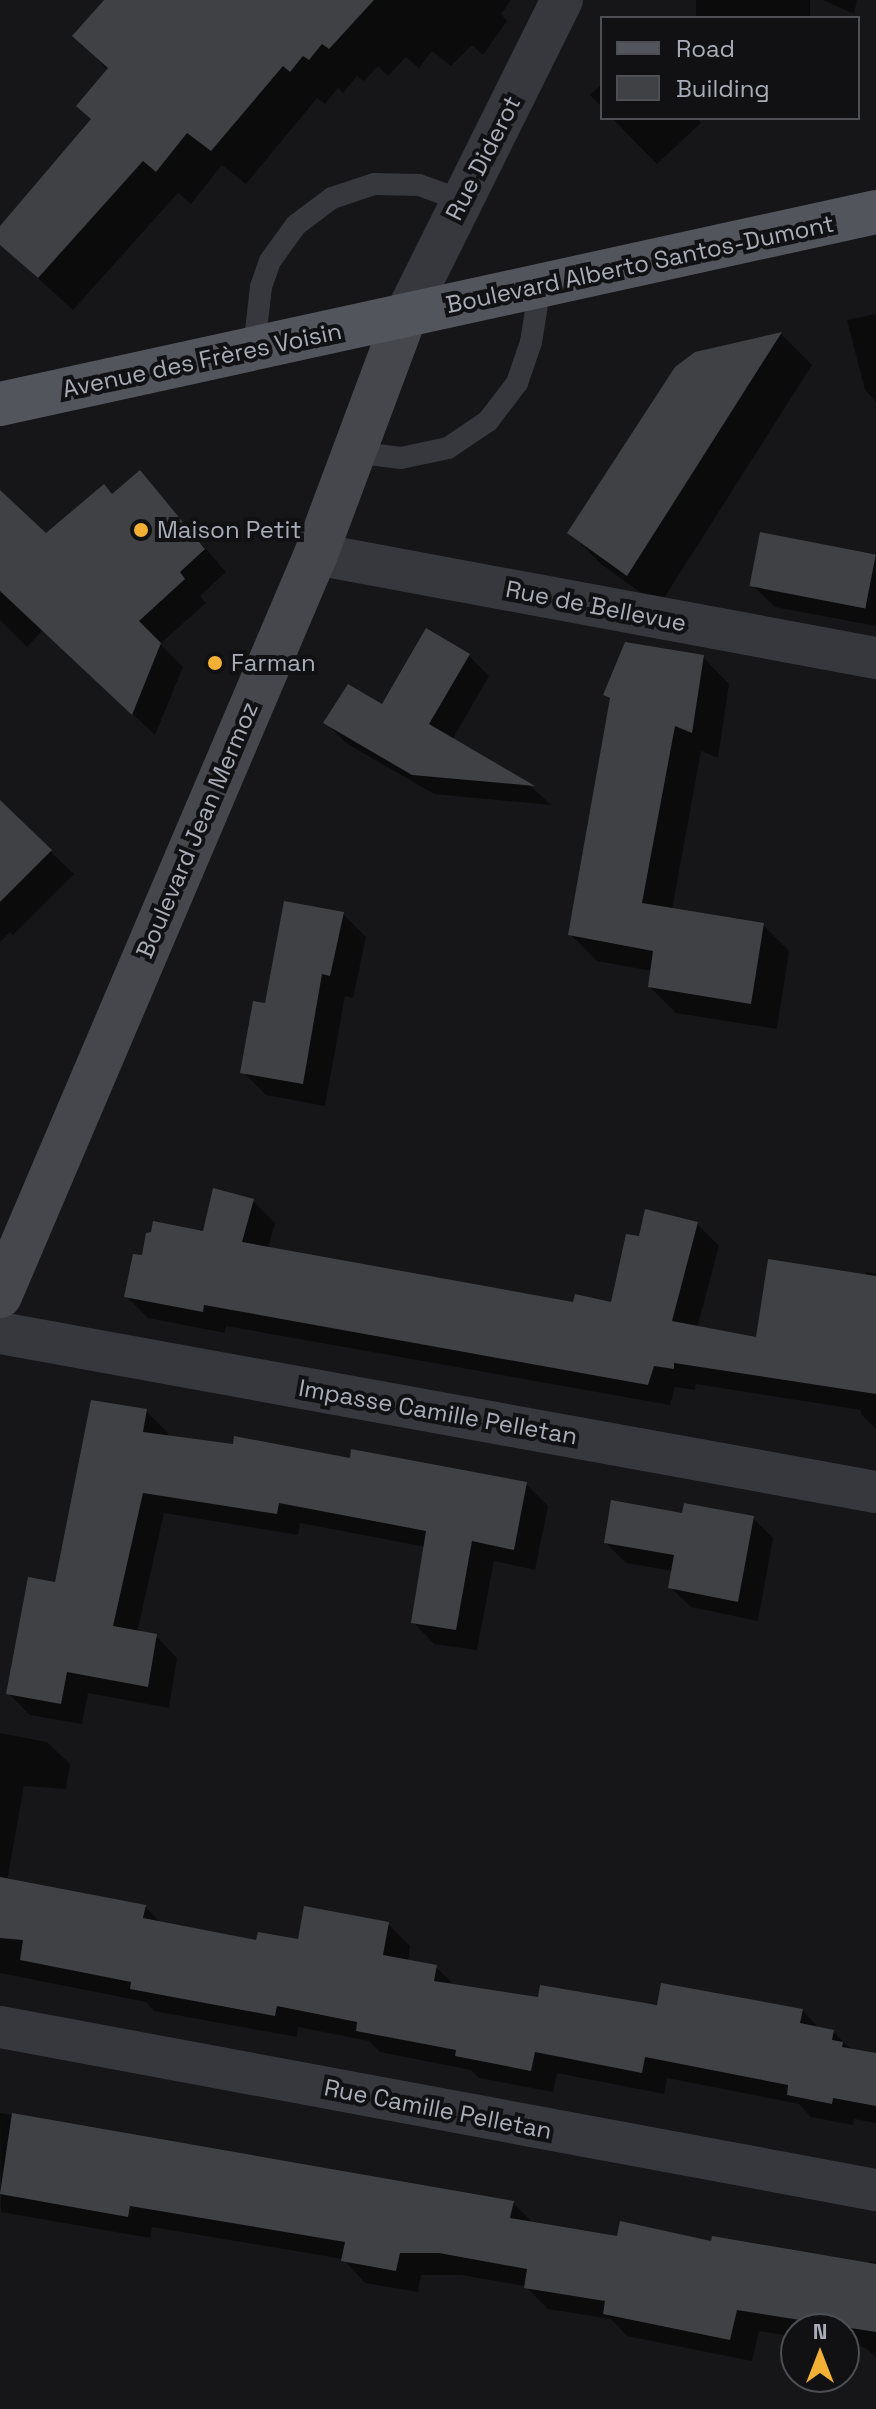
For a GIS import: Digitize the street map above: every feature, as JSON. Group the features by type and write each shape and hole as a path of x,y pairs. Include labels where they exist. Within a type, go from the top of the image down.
{"main road":[{"name":"Boulevard Alberto Santos-Dumont","path":"405,316 876,212"},
{"name":"Avenue des Frères Voisin","path":"0,404 405,316"}],"street":[{"name":"Rue Diderot","path":"405,316 550,5"},
{"name":"Boulevard Jean Mermoz","path":"0,1296 316,554 405,316"},
{"name":"Rue de Bellevue","path":"316,554 876,658"},
{"name":"Impasse Camille Pelletan","path":"0,1333 876,1492"},
{"name":"Rue Camille Pelletan","path":"0,2027 876,2190"}],"lane":[{"path":"254,349 261,287 270,261 296,225 332,198 374,184 389,184 419,185 461,200"},
{"path":"354,452 401,458 448,448 488,421 517,383 531,342 540,286"}],"building":[{"path":"104,0 374,0 329,49 322,44 309,60 303,56 290,72 283,66 211,151 187,133 156,172 143,161 38,278 0,245 0,226 91,119 76,106 108,68 72,36"},
{"path":"782,332 627,576 567,533 675,367 695,352"},
{"path":"140,470 205,549 180,572 185,579 139,621 161,643 132,715 0,591 0,490 46,533 104,484 112,494"},
{"path":"760,532 876,555 865,609 750,586"},
{"path":"426,628 470,654 429,724 535,786 412,775 323,723 348,684 382,704"},
{"path":"625,642 704,655 692,733 675,726 642,903 764,923 751,1004 648,987 653,951 568,935 610,698 603,695"},
{"path":"0,800 52,850 0,902"},
{"path":"284,901 344,912 330,976 322,974 303,1084 240,1073 253,1001 265,1003"},
{"path":"213,1188 254,1199 242,1242 573,1302 575,1294 611,1302 626,1234 639,1236 645,1209 698,1222 672,1321 756,1337 768,1259 876,1276 876,1394 674,1363 674,1369 654,1366 648,1385 204,1305 203,1312 124,1297 133,1254 142,1255 146,1233 151,1232 153,1221 203,1231"},
{"path":"91,1400 147,1409 143,1432 233,1444 234,1436 350,1458 351,1449 527,1482 514,1550 472,1541 456,1630 411,1623 426,1531 279,1503 277,1514 143,1493 113,1626 157,1634 148,1687 67,1672 61,1704 6,1694 28,1577 55,1582"},
{"path":"611,1500 682,1513 684,1503 754,1516 738,1602 668,1588 674,1555 604,1543"},
{"path":"0,1877 146,1905 143,1918 256,1940 258,1932 298,1939 304,1906 389,1922 383,1955 437,1965 434,1981 538,1997 540,1985 657,2005 661,1983 803,2009 800,2023 834,2030 832,2040 843,2042 842,2047 876,2053 876,2106 833,2098 832,2104 787,2095 788,2085 645,2057 642,2073 535,2052 531,2071 455,2056 456,2050 356,2031 357,2022 277,2006 275,2016 130,1989 131,1982 20,1960 23,1940 0,1938"},
{"path":"12,2113 514,2201 510,2218 617,2236 620,2221 711,2241 712,2236 876,2264 876,2332 860,2329 860,2313 780,2313 780,2317 737,2310 730,2340 603,2314 605,2301 524,2288 527,2269 439,2253 400,2253 396,2271 341,2261 345,2242 130,2206 128,2217 0,2194"}],"place":[{"name":"Maison Petit","path":"141,530"},
{"name":"Farman","path":"215,663"}]}
